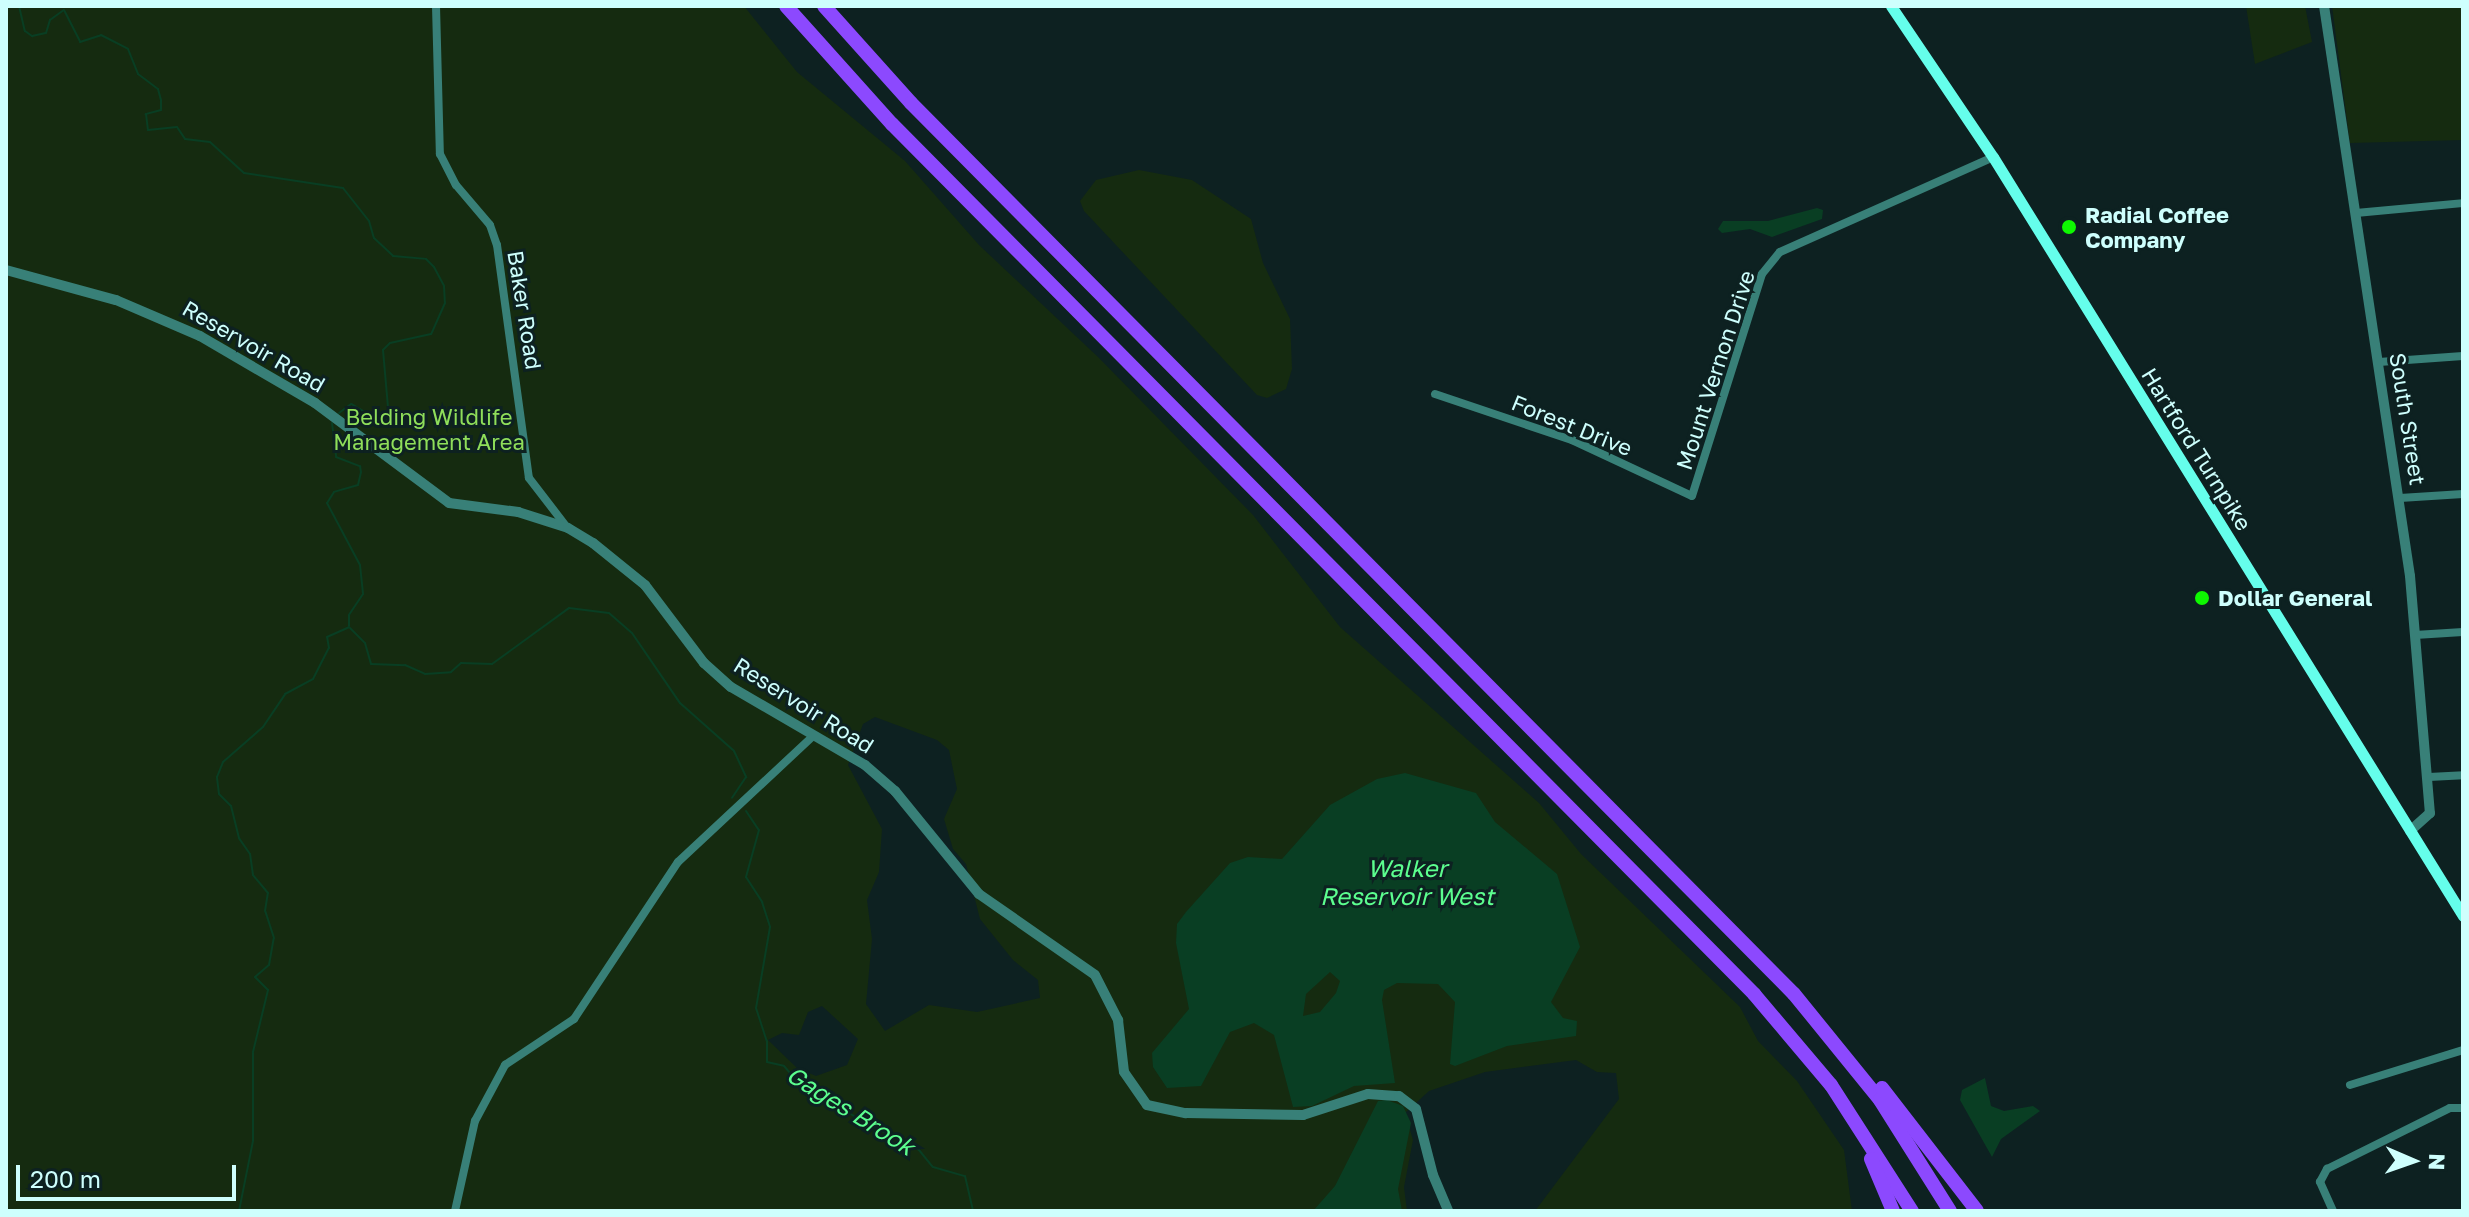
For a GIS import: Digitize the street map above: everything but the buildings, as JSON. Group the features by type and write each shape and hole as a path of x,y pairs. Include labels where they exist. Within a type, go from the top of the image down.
{"highway":[{"path":"786,6 892,124 1754,994 1852,1115 1912,1211"},
{"path":"824,6 911,103 1743,942 1842,1050 1901,1129 1950,1211"},
{"path":"1842,1050 1872,1074 1977,1211"},
{"path":"1852,1115 1893,1211"}],"main road":[{"name":"Hartford Turnpike","path":"1891,6 1993,157 2463,916"}],"street":[{"name":"Baker Road","path":"436,6 440,154 456,185 490,225 497,245 529,478 568,528"},
{"name":"South Street","path":"2324,6 2400,498 2415,635 2430,813 2410,831"},
{"name":"Mount Vernon Drive","path":"1692,496 1762,274 1780,252 1993,157"},
{"path":"2356,213 2463,203"},
{"name":"Reservoir Road","path":"6,270 116,300 200,336 315,403 449,503 518,512 568,528 645,585 704,663 731,687 865,765 895,791 979,894 1095,975 1118,1020 1124,1072 1147,1105 1186,1113 1303,1115 1368,1094 1405,1098 1420,1119 1433,1175 1448,1211"},
{"path":"2379,362 2463,356"},
{"name":"Forest Drive","path":"1435,394 1570,440 1692,496"},
{"path":"2400,498 2463,494"},
{"path":"2415,635 2463,632"},
{"path":"455,1211 475,1121 505,1065 574,1019 678,862 814,735"},
{"path":"2429,777 2463,775"},
{"path":"2350,1085 2463,1050"},
{"path":"2333,1211 2320,1182 2327,1169 2450,1108 2463,1108"}],"green space":[{"name":"Belding Wildlife Management Area","path":"6,6 744,6 797,72 905,161 979,245 1098,357 1253,515 1340,627 1539,803 1581,854 1740,1007 1758,1041 1797,1081 1844,1150 1852,1211 1535,1211 1619,1099 1616,1073 1597,1072 1576,1060 1485,1072 1429,1091 1405,1113 1413,1140 1404,1187 1407,1211 6,1211","holes":["875,717 937,740 949,750 957,789 944,819 953,849 966,864 980,919 1013,960 1038,980 1040,998 977,1012 929,1005 885,1031 866,1004 872,939 867,900 879,872 882,829 848,765 863,724","822,1006 858,1039 847,1065 816,1076 797,1068 768,1040 782,1033 799,1035 808,1012"]},
{"path":"2246,6 2305,6 2312,42 2255,64"},
{"path":"2332,6 2463,6 2463,140 2350,143"},
{"path":"1139,170 1192,180 1251,219 1263,263 1290,319 1292,369 1286,389 1267,398 1257,395 1084,211 1080,201 1096,180"}],"water":[{"path":"1817,208 1823,210 1822,219 1772,237 1750,229 1722,233 1718,229 1723,221 1768,221"},
{"name":"Walker Reservoir West","path":"1405,773 1476,793 1495,822 1557,874 1580,947 1551,1002 1563,1018 1577,1021 1576,1036 1507,1046 1455,1066 1450,1064 1455,1002 1438,984 1397,983 1384,990 1382,1000 1395,1083 1354,1086 1312,1106 1293,1107 1274,1035 1254,1023 1230,1032 1201,1086 1167,1088 1153,1067 1152,1053 1189,1009 1176,943 1177,924 1230,863 1248,857 1282,859 1330,805 1377,779","holes":["1330,972 1340,981 1336,993 1320,1012 1303,1016 1306,994"]},
{"path":"1985,1078 1991,1106 2004,1111 2033,1106 2040,1111 2001,1139 1992,1157 1960,1100 1962,1090"},
{"path":"1387,1100 1403,1106 1411,1123 1398,1189 1402,1211 1313,1211 1335,1186 1378,1101"}],"waterway":[{"path":"19,6 25,31 32,36 46,33 50,20 64,10 80,42 101,35 128,49 138,74 158,89 161,100 161,110 146,114 148,130 177,127 185,139 210,142 244,173 343,188 369,221 374,238 393,256 426,259 434,267 444,286 445,303 431,334 390,343 383,350 389,418 383,423 351,404 339,413"},
{"path":"332,423 336,457 360,466 361,472 358,485 334,492 327,503 360,565 363,594 349,615 349,626"},
{"name":"Gages Brook","path":"350,628 365,643 371,664 405,665 425,674 451,672 461,663 492,664 569,608 609,613 632,633 680,703 734,751 746,777 732,798"},
{"path":"239,1211 253,1141 253,1052 268,990 255,977 269,965 274,938 265,911 268,893 253,875 250,854 239,838 231,806 219,794 217,777 223,762 263,727 285,694 313,679 329,648 327,637 349,627"},
{"name":"Gages Brook","path":"746,811 759,830 746,877 762,902 770,927 756,1008 767,1041 767,1062 784,1066 797,1081 864,1122 919,1150 933,1167 965,1176 973,1211"}],"place":[{"name":"Radial Coffee Company","path":"2069,227"},
{"name":"Dollar General","path":"2202,598"}]}
